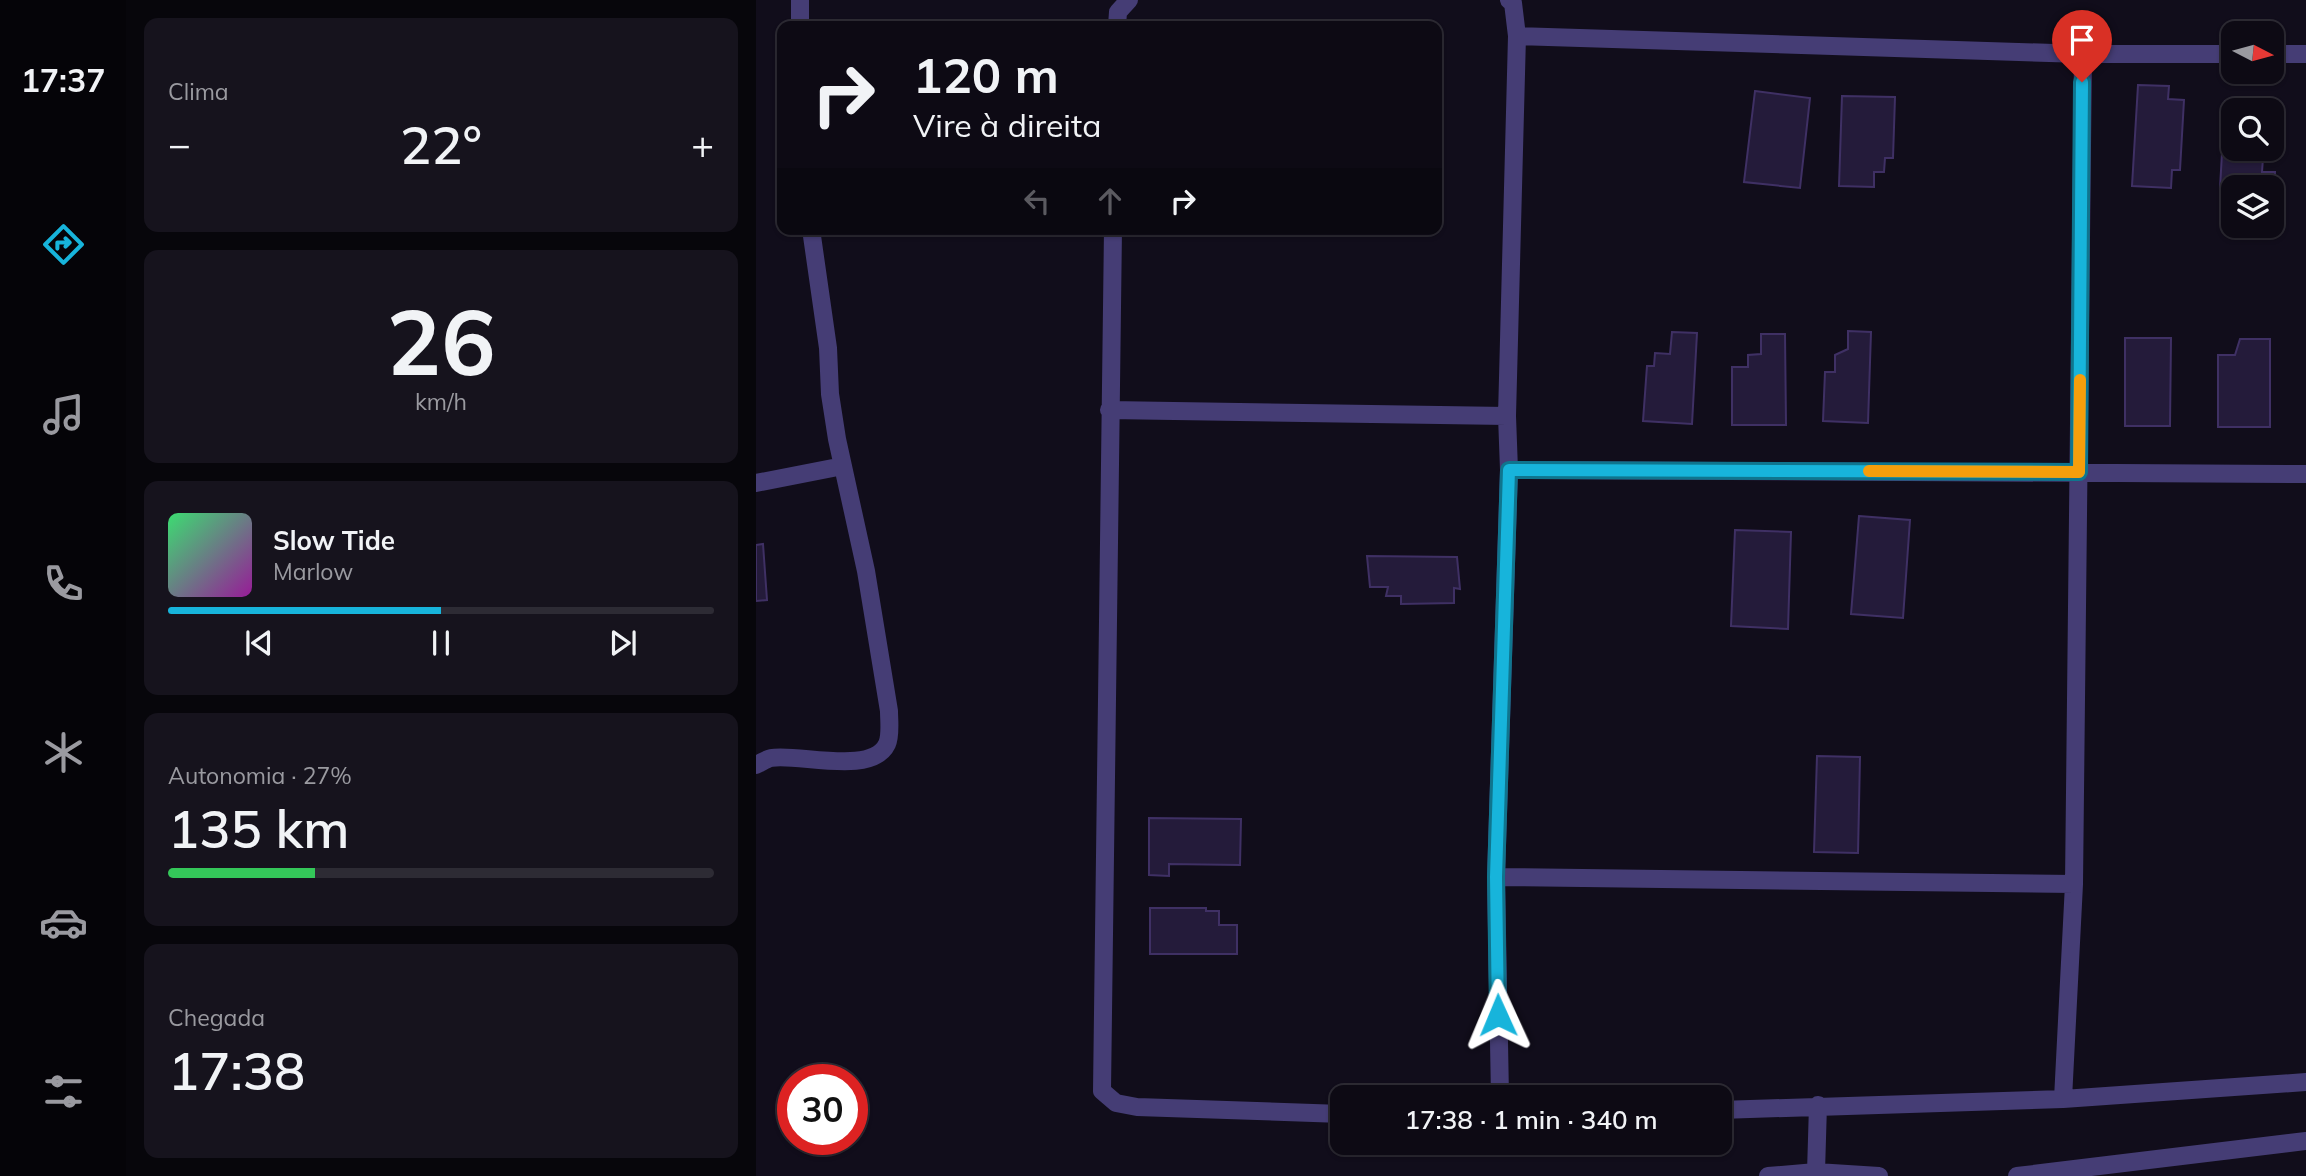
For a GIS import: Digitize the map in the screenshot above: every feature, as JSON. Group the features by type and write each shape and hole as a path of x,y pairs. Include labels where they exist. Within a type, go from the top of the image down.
{"street":[{"path":"800,0 800,21"},
{"path":"1117,21 1118,12 1129,0"},
{"path":"1500,1085 1496,877 1509,470 1507,416 1517,36 1513,4 1509,0"},
{"path":"1517,36 2083,54 2221,54"},
{"path":"2063,1100 2074,884 2083,54"},
{"path":"2284,54 2306,54"},
{"path":"756,765 771,758 847,762 881,752 888,743 889,711 866,571 842,466 830,394 828,348 812,235"},
{"path":"1113,235 1102,1091 1115,1103 1137,1107 1330,1114"},
{"path":"1109,410 1507,416"},
{"path":"756,482 842,466"},
{"path":"1509,470 2306,474"},
{"path":"1496,877 2074,884"},
{"path":"1732,1109 2063,1100 2306,1082"},
{"path":"1816,1172 1818,1105"},
{"path":"2017,1176 2306,1141"},
{"path":"1768,1176 1816,1172 1879,1176"}],"building":[{"path":"2138,85 2169,86 2168,99 2184,100 2180,170 2172,170 2171,188 2132,186"},
{"path":"1755,91 1810,98 1800,188 1744,182"},
{"path":"1842,96 1895,97 1893,158 1885,158 1884,172 1874,172 1874,187 1839,186"},
{"path":"2222,161 2263,161 2262,172 2275,172 2275,175 2221,175 2220,188"},
{"path":"1848,331 1871,332 1868,423 1823,421 1825,372 1835,372 1835,355 1848,349"},
{"path":"1672,332 1697,333 1692,424 1643,421 1647,366 1654,366 1655,353 1670,354"},
{"path":"1761,334 1785,334 1786,425 1732,425 1732,367 1748,367 1748,355 1761,354"},
{"path":"2125,338 2171,338 2170,426 2125,426"},
{"path":"2240,339 2270,339 2270,427 2218,427 2218,355 2235,355"},
{"path":"1859,516 1910,520 1903,618 1851,614"},
{"path":"1735,530 1791,532 1788,629 1731,626"},
{"path":"763,544 767,600 756,601 756,545"},
{"path":"1367,556 1457,557 1460,589 1454,588 1454,603 1401,604 1401,596 1386,596 1388,587 1370,587"},
{"path":"1817,756 1860,757 1858,853 1814,852"},
{"path":"1149,818 1241,819 1240,865 1169,864 1169,876 1149,875"},
{"path":"1150,908 1206,908 1206,911 1219,911 1219,925 1237,925 1237,954 1150,954"}],"slow traffic":[{"path":"1869,471 2079,472 2080,380"}],"route":[{"path":"1498,1015 1496,877 1509,470 2079,472 2082,82"}]}
